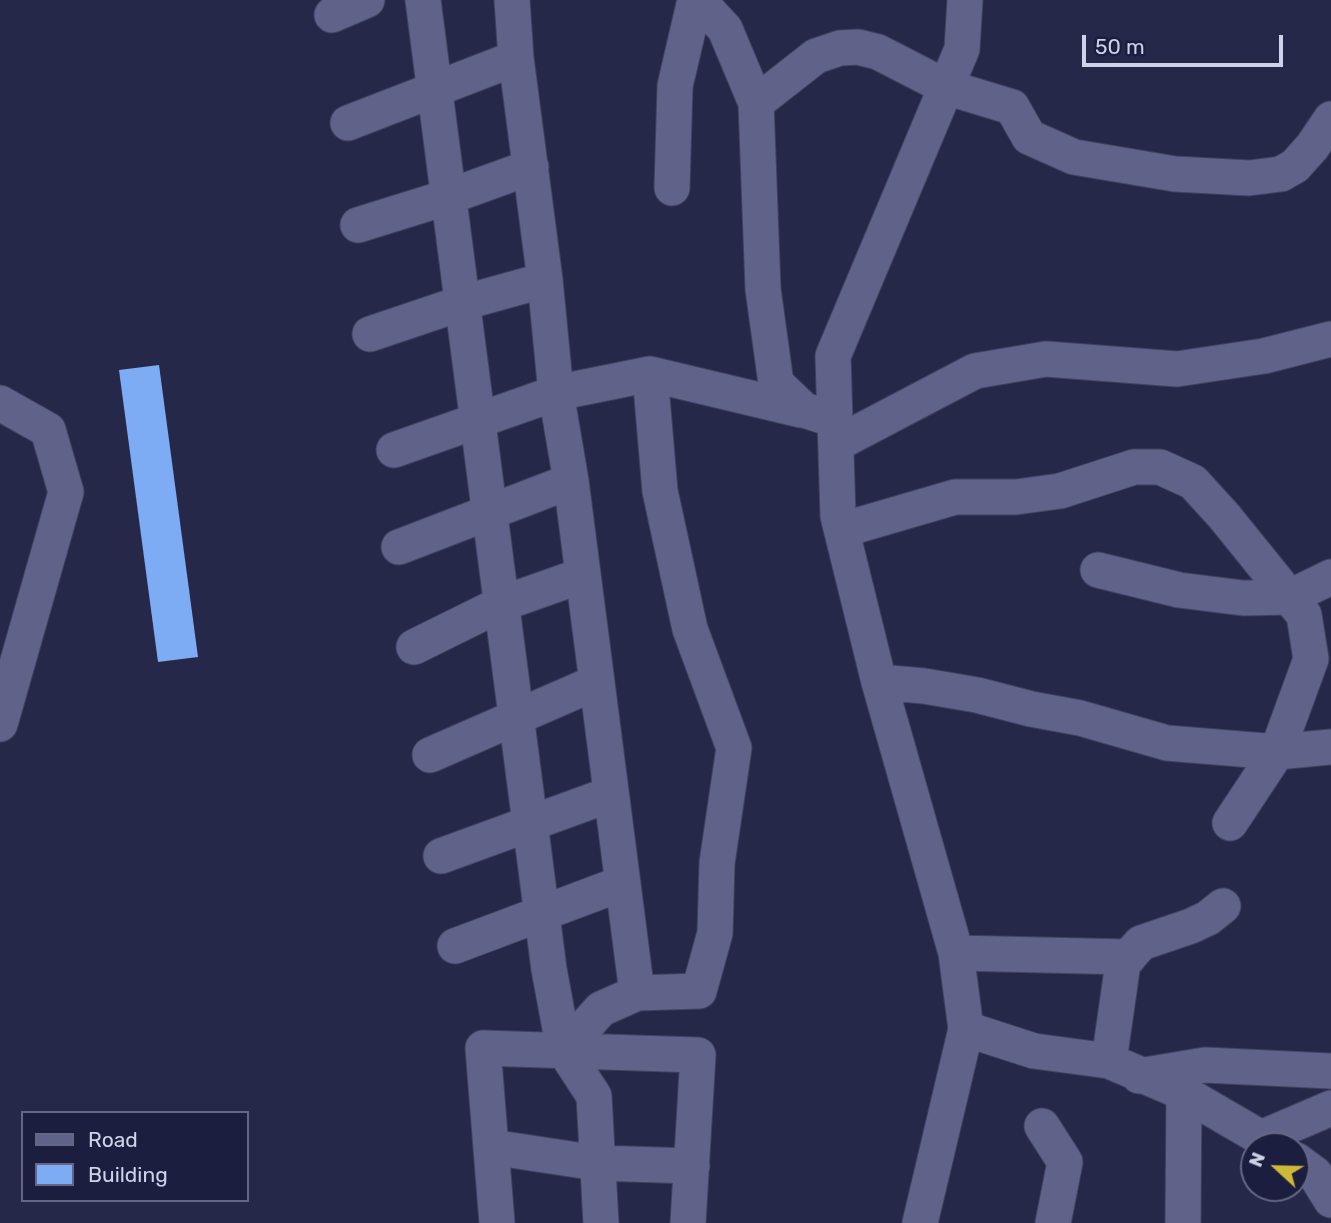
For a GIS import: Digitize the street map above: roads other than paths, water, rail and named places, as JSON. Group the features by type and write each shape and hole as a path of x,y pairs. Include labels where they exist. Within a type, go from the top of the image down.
{"street":[{"path":"332,15 368,0"},
{"path":"423,0 542,915 564,1050 594,1096 601,1223"},
{"path":"512,0 516,58 545,280 556,393 571,481 637,993"},
{"path":"696,0 725,29 756,103 763,289 775,383 825,425"},
{"path":"671,188 674,86 696,0"},
{"path":"920,1223 966,1029 956,953 879,682 838,516 825,425 832,356 962,49 965,0"},
{"path":"756,103 816,56 840,48 859,47 878,52 946,87 1012,107 1029,137 1074,157 1175,174 1249,178 1281,174 1295,166 1312,147 1331,118"},
{"path":"348,123 516,58"},
{"path":"358,225 531,167"},
{"path":"370,334 462,303 545,280"},
{"path":"394,450 556,393 650,374 825,425 975,371 1045,359 1177,369 1264,356 1331,339"},
{"path":"564,1050 601,1009 637,993 699,991 715,933 717,863 734,748 690,629 660,491 650,374"},
{"path":"0,403 48,430 66,492 0,724"},
{"path":"842,530 955,497 1016,497 1060,491 1134,467 1160,467 1193,482 1304,615 1311,659 1277,752 1230,823"},
{"path":"399,547 571,481"},
{"path":"1098,570 1179,590 1242,598 1290,597 1331,577"},
{"path":"414,647 501,604 583,575"},
{"path":"429,755 597,682"},
{"path":"879,682 978,695 1080,718 1113,730 1167,743 1277,752 1331,747"},
{"path":"441,856 611,794"},
{"path":"455,946 623,883"},
{"path":"1124,1068 1124,963 1141,943 1191,926 1208,918 1223,906"},
{"path":"956,953 1129,957"},
{"path":"966,1029 1034,1051 1124,1068 1184,1093 1251,1132"},
{"path":"497,1223 483,1048 698,1055 688,1223"},
{"path":"1124,1068 1206,1065 1331,1071"},
{"path":"1183,1223 1184,1093"},
{"path":"1287,1132 1331,1108"},
{"path":"1042,1126 1065,1162 1054,1223"},
{"path":"491,1147 597,1163 692,1166"}]}
